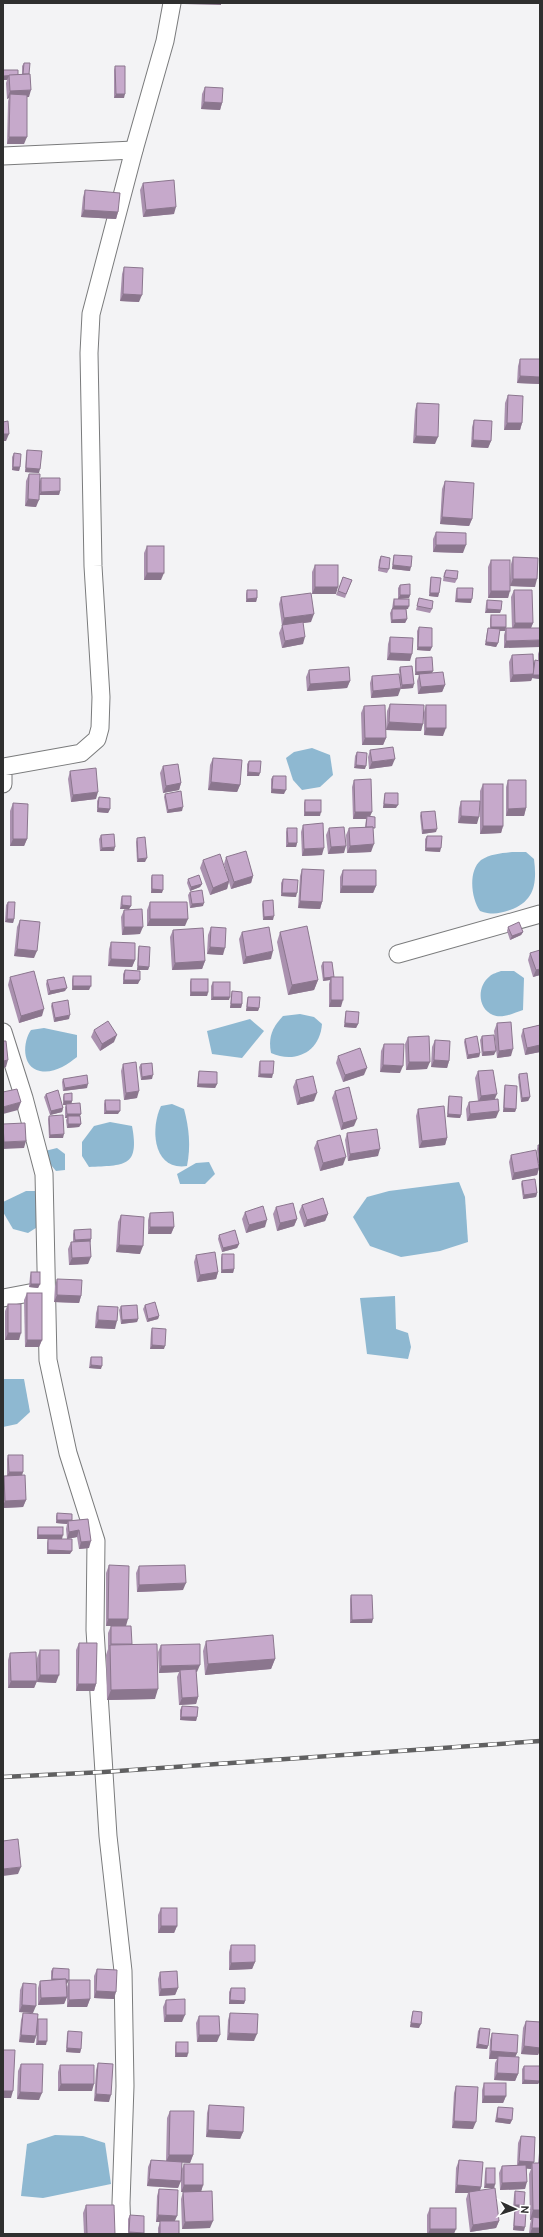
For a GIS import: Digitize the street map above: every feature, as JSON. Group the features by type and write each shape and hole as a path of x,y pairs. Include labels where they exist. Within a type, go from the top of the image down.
{"street":[{"path":"3,784 3,766 82,753 96,739 100,728 101,697 93,566 89,353 91,314 134,150 165,40 172,3"},
{"path":"3,156 134,150"},
{"path":"398,954 540,914"},
{"path":"3,1032 24,1098 44,1174 45,1290 48,1360 68,1453 96,1541 96,1638 108,1836 123,1971 125,2086 121,2203 122,2234"},
{"path":"3,1298 45,1290"}],"water":[{"path":"312,748 330,755 333,775 320,787 302,790 293,780 286,758 294,752"},
{"path":"512,852 526,852 534,859 535,876 529,896 525,902 510,910 498,913 480,911 477,906 472,885 474,871 477,865 481,860 488,856"},
{"path":"501,971 514,971 524,978 523,1010 508,1015 497,1016 488,1012 484,1007 481,991 486,980 491,975"},
{"path":"300,1014 314,1017 322,1024 317,1042 305,1053 297,1056 280,1056 271,1053 270,1042 276,1025 283,1016"},
{"path":"250,1019 264,1031 242,1058 212,1054 207,1031"},
{"path":"44,1028 77,1035 77,1057 64,1066 45,1072 34,1069 29,1064 25,1053 26,1040 31,1030"},
{"path":"172,1104 184,1109 186,1116 189,1144 187,1166 176,1166 167,1162 161,1155 157,1146 155,1136 156,1126 161,1106"},
{"path":"110,1122 132,1126 134,1150 131,1157 127,1162 112,1166 89,1167 82,1156 82,1142 94,1126"},
{"path":"57,1148 65,1154 65,1170 56,1171 45,1158 45,1151"},
{"path":"209,1162 215,1174 205,1184 180,1184 177,1174 196,1163"},
{"path":"459,1182 465,1197 468,1242 440,1251 401,1257 370,1246 353,1217 367,1197 389,1191"},
{"path":"26,1191 36,1191 39,1226 28,1233 13,1229 3,1212 3,1202"},
{"path":"395,1296 396,1329 408,1333 411,1347 408,1359 367,1354 360,1298"},
{"path":"3,1379 24,1379 30,1412 17,1424 3,1427"},
{"path":"55,2135 83,2136 105,2143 111,2184 43,2198 21,2196 27,2144"}],"building":[{"path":"24,63 30,63 29,74 23,74"},
{"path":"115,66 125,66 125,94 116,94"},
{"path":"3,70 18,70 18,75 3,76"},
{"path":"30,74 31,90 10,91 9,75"},
{"path":"205,87 223,88 222,103 204,102"},
{"path":"10,94 27,95 27,137 9,137"},
{"path":"174,180 176,207 146,210 143,183"},
{"path":"85,190 120,193 118,212 84,210"},
{"path":"124,267 143,268 142,295 123,294"},
{"path":"520,359 540,359 540,377 520,376"},
{"path":"508,395 523,396 522,423 507,423"},
{"path":"417,403 439,404 438,437 416,436"},
{"path":"474,420 492,421 491,441 473,440"},
{"path":"8,421 9,434 3,434 3,422"},
{"path":"27,450 42,451 40,469 26,468"},
{"path":"14,453 21,454 20,467 13,467"},
{"path":"29,474 40,474 39,500 28,499"},
{"path":"41,478 60,478 60,491 41,492"},
{"path":"445,481 474,483 472,519 442,517"},
{"path":"436,532 466,533 466,545 436,545"},
{"path":"147,546 164,546 164,573 147,573"},
{"path":"394,555 412,556 411,567 393,565"},
{"path":"381,556 390,558 389,569 379,568"},
{"path":"513,557 538,558 537,579 513,579"},
{"path":"491,560 510,560 510,591 491,591"},
{"path":"315,565 338,565 338,587 315,587"},
{"path":"446,570 458,571 457,579 444,577"},
{"path":"343,577 352,580 346,594 338,591"},
{"path":"431,577 441,578 439,593 430,593"},
{"path":"410,584 410,595 400,595 400,585"},
{"path":"457,588 473,588 472,599 457,599"},
{"path":"247,590 257,590 257,598 247,599"},
{"path":"514,590 532,590 533,623 515,623"},
{"path":"311,593 314,614 284,618 281,597"},
{"path":"419,598 433,601 432,609 417,606"},
{"path":"394,599 409,599 409,606 394,606"},
{"path":"487,600 502,601 501,610 487,609"},
{"path":"392,609 406,609 407,619 392,620"},
{"path":"491,615 506,615 506,627 491,627"},
{"path":"303,622 305,637 285,641 282,625"},
{"path":"419,627 432,628 432,647 418,647"},
{"path":"488,628 500,629 498,643 486,642"},
{"path":"506,628 540,628 540,640 506,641"},
{"path":"390,637 413,638 412,654 390,653"},
{"path":"533,654 534,674 513,675 512,655"},
{"path":"432,657 433,671 416,672 416,658"},
{"path":"535,660 540,661 540,675 533,675"},
{"path":"412,666 414,684 402,685 400,667"},
{"path":"349,667 350,681 310,684 309,670"},
{"path":"443,672 445,685 421,687 419,674"},
{"path":"399,674 401,688 373,691 372,676"},
{"path":"390,704 424,705 423,724 389,722"},
{"path":"385,705 386,738 365,738 364,706"},
{"path":"426,705 446,705 446,728 426,728"},
{"path":"393,747 395,759 372,762 370,750"},
{"path":"357,752 367,753 366,766 356,765"},
{"path":"213,758 242,760 240,785 211,782"},
{"path":"249,761 261,761 260,773 248,772"},
{"path":"178,764 181,783 166,786 163,766"},
{"path":"96,768 98,792 73,795 70,771"},
{"path":"273,776 286,776 286,790 272,789"},
{"path":"371,779 372,812 355,812 354,780"},
{"path":"508,780 526,780 526,808 508,809"},
{"path":"483,784 503,784 503,826 483,826"},
{"path":"181,791 183,807 168,810 165,794"},
{"path":"385,793 398,793 398,805 384,804"},
{"path":"99,797 110,798 110,809 98,808"},
{"path":"305,800 321,800 321,812 305,812"},
{"path":"461,801 480,801 479,817 461,816"},
{"path":"13,803 28,804 27,839 13,839"},
{"path":"435,811 437,829 423,830 421,812"},
{"path":"367,816 375,817 375,828 366,827"},
{"path":"323,823 324,848 304,849 303,825"},
{"path":"344,827 346,846 331,847 329,828"},
{"path":"373,827 374,844 350,846 349,828"},
{"path":"287,828 297,828 297,843 288,843"},
{"path":"114,834 115,847 102,848 101,835"},
{"path":"427,836 442,836 441,848 426,848"},
{"path":"145,837 147,858 138,859 137,838"},
{"path":"246,851 253,876 234,882 226,857"},
{"path":"220,854 229,881 213,888 203,860"},
{"path":"302,869 324,870 322,902 300,901"},
{"path":"343,870 376,870 376,886 342,886"},
{"path":"152,875 163,875 163,890 152,889"},
{"path":"199,875 202,884 191,887 188,879"},
{"path":"283,879 298,880 297,893 282,893"},
{"path":"202,890 204,903 192,904 190,892"},
{"path":"122,896 131,896 131,906 122,905"},
{"path":"273,900 274,916 264,917 263,901"},
{"path":"8,902 15,902 14,919 7,919"},
{"path":"150,902 187,902 188,919 150,919"},
{"path":"142,909 143,927 124,927 124,910"},
{"path":"20,920 40,922 37,951 17,949"},
{"path":"519,922 523,932 512,936 508,927"},
{"path":"307,926 318,980 292,985 280,932"},
{"path":"211,927 226,928 225,948 210,947"},
{"path":"269,927 273,951 246,957 242,932"},
{"path":"203,928 205,961 175,963 173,930"},
{"path":"111,942 135,943 135,960 111,959"},
{"path":"139,946 150,947 149,967 138,966"},
{"path":"540,950 540,969 536,970 530,953"},
{"path":"323,962 332,962 334,977 324,978"},
{"path":"125,970 140,971 140,980 124,980"},
{"path":"34,971 44,1009 21,1016 10,977"},
{"path":"73,976 91,976 91,986 73,986"},
{"path":"64,977 67,988 50,991 47,980"},
{"path":"331,977 343,977 343,1000 331,1000"},
{"path":"191,979 208,979 208,992 191,992"},
{"path":"213,982 230,982 230,997 213,997"},
{"path":"232,991 242,992 242,1004 231,1004"},
{"path":"248,997 260,997 259,1008 247,1007"},
{"path":"68,1000 70,1015 55,1018 52,1003"},
{"path":"346,1011 359,1012 358,1024 345,1023"},
{"path":"108,1021 117,1035 102,1044 94,1030"},
{"path":"511,1022 513,1049 499,1051 497,1023"},
{"path":"540,1025 540,1045 527,1048 523,1029"},
{"path":"494,1035 496,1051 483,1052 482,1036"},
{"path":"429,1036 430,1062 409,1062 408,1037"},
{"path":"477,1036 480,1053 468,1055 465,1039"},
{"path":"435,1040 450,1041 449,1061 434,1060"},
{"path":"3,1041 6,1041 8,1060 3,1061"},
{"path":"384,1044 404,1044 403,1066 383,1065"},
{"path":"360,1048 367,1068 345,1075 338,1056"},
{"path":"260,1061 274,1061 273,1074 260,1074"},
{"path":"136,1062 139,1091 126,1093 123,1064"},
{"path":"152,1063 153,1075 142,1077 141,1064"},
{"path":"493,1070 497,1094 481,1096 478,1071"},
{"path":"199,1071 217,1072 217,1084 198,1084"},
{"path":"527,1073 530,1097 522,1098 519,1074"},
{"path":"87,1075 88,1084 65,1088 63,1079"},
{"path":"313,1076 317,1093 300,1098 296,1080"},
{"path":"505,1085 517,1086 516,1109 504,1108"},
{"path":"349,1087 357,1119 343,1123 335,1091"},
{"path":"17,1089 21,1102 3,1107 3,1092"},
{"path":"58,1090 63,1108 51,1111 46,1094"},
{"path":"72,1093 72,1101 64,1101 64,1094"},
{"path":"449,1096 462,1097 461,1115 448,1114"},
{"path":"498,1099 499,1111 470,1114 469,1102"},
{"path":"105,1100 120,1100 120,1111 106,1111"},
{"path":"80,1103 81,1114 67,1114 66,1104"},
{"path":"444,1106 447,1138 422,1141 418,1109"},
{"path":"63,1115 64,1134 50,1135 49,1116"},
{"path":"68,1116 80,1116 81,1124 68,1124"},
{"path":"25,1123 26,1141 4,1142 3,1124"},
{"path":"377,1129 380,1149 350,1154 347,1133"},
{"path":"340,1135 346,1157 323,1163 317,1141"},
{"path":"538,1145 540,1145 540,1160"},
{"path":"536,1150 539,1168 514,1173 511,1155"},
{"path":"535,1179 537,1193 524,1195 522,1181"},
{"path":"323,1198 328,1214 307,1220 302,1205"},
{"path":"293,1203 297,1219 280,1223 276,1207"},
{"path":"263,1206 267,1220 249,1225 245,1212"},
{"path":"173,1212 174,1227 150,1227 150,1213"},
{"path":"121,1215 144,1217 143,1246 119,1245"},
{"path":"91,1229 91,1239 75,1240 74,1230"},
{"path":"235,1230 239,1244 223,1248 219,1235"},
{"path":"90,1241 91,1257 72,1258 71,1242"},
{"path":"215,1252 218,1272 200,1275 196,1255"},
{"path":"222,1254 234,1254 234,1269 222,1270"},
{"path":"31,1272 40,1272 40,1284 31,1284"},
{"path":"57,1279 82,1280 81,1296 57,1295"},
{"path":"27,1293 42,1293 42,1340 27,1340"},
{"path":"155,1302 159,1316 148,1319 145,1305"},
{"path":"8,1304 21,1304 21,1333 8,1333"},
{"path":"137,1305 138,1319 122,1320 121,1306"},
{"path":"98,1306 118,1307 117,1321 98,1320"},
{"path":"152,1328 166,1329 165,1346 152,1345"},
{"path":"91,1357 102,1357 102,1366 91,1365"},
{"path":"8,1455 23,1455 23,1472 9,1472"},
{"path":"25,1475 26,1500 5,1501 4,1476"},
{"path":"57,1513 72,1514 72,1520 57,1520"},
{"path":"88,1519 91,1541 81,1542 79,1530 69,1532 68,1521"},
{"path":"38,1527 63,1527 63,1535 38,1535"},
{"path":"48,1539 72,1539 72,1551 48,1550"},
{"path":"109,1565 129,1566 128,1619 108,1619"},
{"path":"185,1565 186,1583 139,1585 139,1566"},
{"path":"351,1595 372,1595 373,1619 352,1620"},
{"path":"111,1626 131,1626 132,1644 111,1644"},
{"path":"273,1635 275,1659 208,1664 206,1641"},
{"path":"79,1643 97,1643 96,1684 78,1684"},
{"path":"157,1644 158,1689 111,1690 110,1645"},
{"path":"200,1644 200,1665 161,1666 161,1645"},
{"path":"40,1650 59,1650 59,1675 40,1675"},
{"path":"36,1652 37,1681 11,1681 10,1653"},
{"path":"196,1669 198,1697 182,1698 180,1670"},
{"path":"182,1706 198,1707 197,1717 181,1717"},
{"path":"18,1839 21,1867 3,1869 3,1841"},
{"path":"161,1908 177,1908 177,1926 161,1926"},
{"path":"231,1945 255,1945 255,1962 231,1963"},
{"path":"53,1968 69,1969 69,1980 52,1979"},
{"path":"97,1969 117,1970 116,1992 96,1991"},
{"path":"177,1971 178,1988 161,1989 160,1972"},
{"path":"66,1979 67,1997 41,1998 40,1981"},
{"path":"69,1980 90,1980 90,1999 69,2000"},
{"path":"23,1983 36,1984 36,2006 22,2005"},
{"path":"231,1988 245,1988 245,2001 230,2000"},
{"path":"185,1999 185,2015 166,2015 166,2000"},
{"path":"413,2011 422,2012 421,2024 411,2023"},
{"path":"23,2013 38,2014 36,2036 21,2035"},
{"path":"230,2013 258,2014 257,2034 229,2033"},
{"path":"199,2016 219,2016 220,2035 199,2035"},
{"path":"38,2019 47,2019 47,2041 38,2041"},
{"path":"526,2021 540,2022 540,2048 524,2046"},
{"path":"480,2028 490,2029 488,2046 478,2044"},
{"path":"68,2031 82,2032 81,2049 67,2048"},
{"path":"492,2033 518,2035 517,2053 491,2051"},
{"path":"176,2042 188,2042 188,2053 176,2053"},
{"path":"3,2050 15,2050 13,2091 3,2091"},
{"path":"498,2056 519,2057 518,2074 497,2073"},
{"path":"98,2063 113,2064 111,2095 96,2094"},
{"path":"21,2064 43,2064 42,2093 20,2092"},
{"path":"60,2065 94,2065 94,2084 61,2084"},
{"path":"524,2066 540,2066 540,2081 524,2080"},
{"path":"484,2083 506,2083 506,2096 484,2096"},
{"path":"456,2086 478,2087 476,2122 454,2121"},
{"path":"209,2105 244,2107 243,2132 208,2130"},
{"path":"498,2107 513,2108 512,2120 497,2118"},
{"path":"170,2111 194,2111 193,2155 169,2155"},
{"path":"521,2136 535,2137 534,2162 519,2161"},
{"path":"151,2160 182,2162 181,2181 149,2179"},
{"path":"459,2160 483,2162 481,2187 457,2185"},
{"path":"532,2163 540,2163 540,2210 533,2210"},
{"path":"184,2164 203,2164 203,2185 184,2185"},
{"path":"526,2165 527,2182 502,2183 502,2166"},
{"path":"486,2168 495,2168 495,2184 486,2184"},
{"path":"495,2188 499,2221 473,2225 469,2192"},
{"path":"159,2189 178,2190 177,2216 158,2215"},
{"path":"212,2191 213,2221 185,2222 183,2192"},
{"path":"515,2191 525,2192 524,2205 515,2205"},
{"path":"86,2205 114,2205 115,2234 87,2234"},
{"path":"430,2208 456,2208 456,2229 430,2229"},
{"path":"515,2210 526,2211 525,2227 514,2226"},
{"path":"130,2215 144,2216 144,2233 129,2232"},
{"path":"533,2217 540,2218 540,2228 532,2228"},
{"path":"160,2221 179,2221 179,2234 160,2234"}],"railway":[{"path":"3,1777 104,1772 540,1741"}]}
